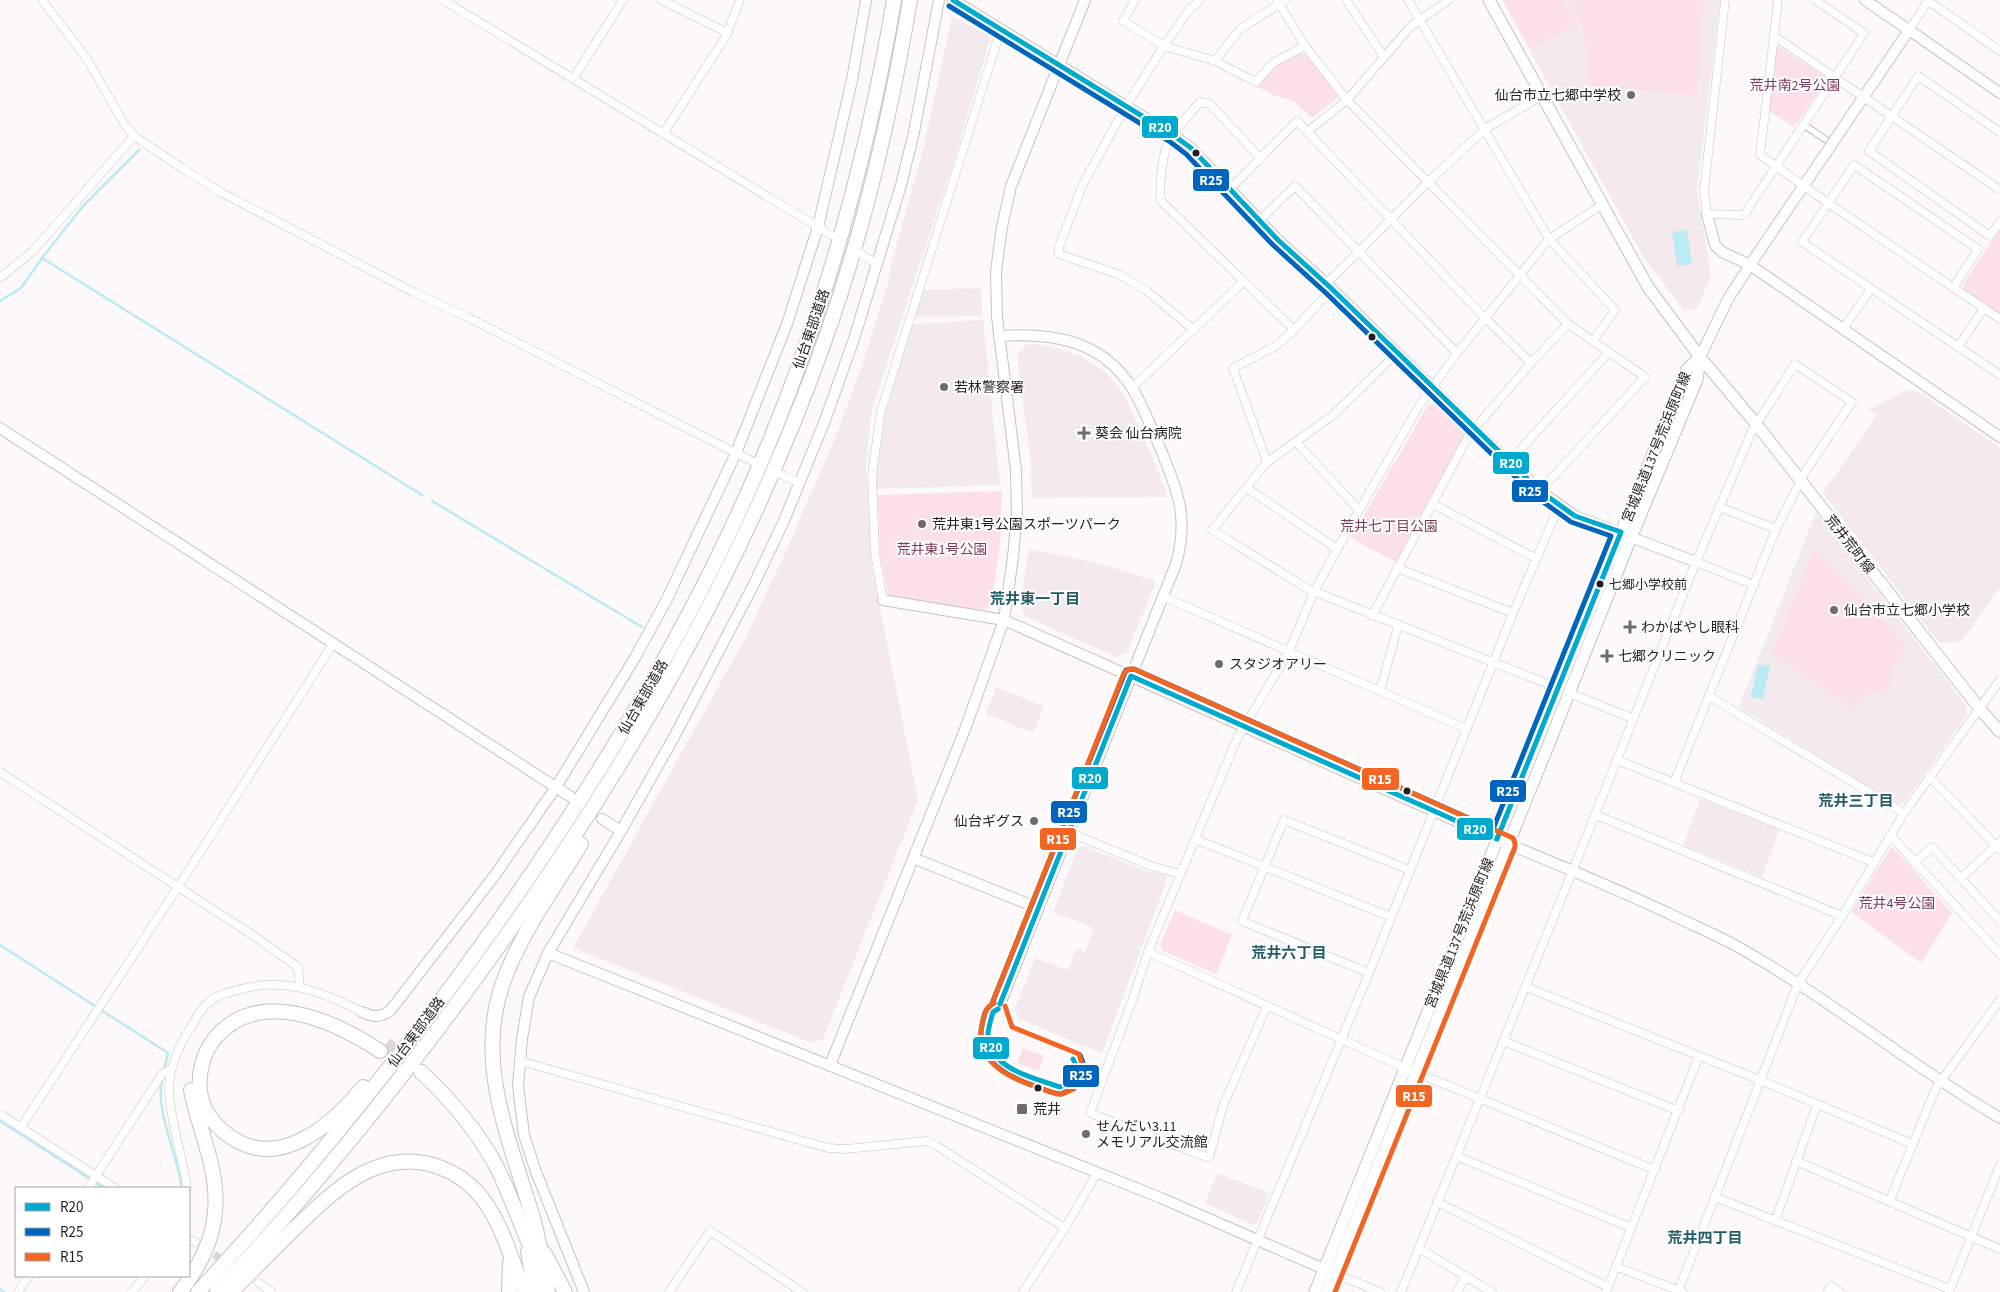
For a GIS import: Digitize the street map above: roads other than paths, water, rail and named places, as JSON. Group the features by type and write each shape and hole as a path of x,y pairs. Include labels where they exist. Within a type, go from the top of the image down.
{"highway":[{"name":"仙台東部道路","path":"198,1292 284,1196 336,1134 488,937 582,797 639,704 696,600 746,495 813,326 835,255 868,128 894,0"},
{"name":"仙台東部道路","path":"217,1292 349,1143 501,944 568,846 652,712 711,607 761,501 806,392 828,332 850,261 884,134 910,0"},
{"path":"523,1292 522,1241 504,1124 495,1084 492,1048 496,1006 516,950 601,810 626,766 652,712"},
{"path":"180,1292 191,1278 206,1252 216,1210 216,1196 211,1164 198,1122 191,1088 191,1077 196,1054 201,1042 209,1031 230,1014 241,1009 253,1005 282,1003 325,1013 365,1032 383,1048 321,1020 288,1012 257,1013 232,1024 212,1043 205,1055 202,1066 200,1093 212,1120 234,1139 255,1148 277,1148 304,1139 326,1125 356,1096 440,990 488,937"},
{"path":"418,1076 471,1142 496,1184 522,1241 533,1274 535,1292"},
{"path":"231,1292 341,1186 368,1170 397,1162 412,1161 426,1163 453,1173 466,1181 522,1241 565,1292"},
{"path":"515,1292 522,1241"},
{"path":"522,1241 544,1274 553,1292"},
{"path":"510,1292 510,1274 522,1241"},
{"path":"510,1292 517,1273"},
{"path":"517,1273 523,1292"},
{"path":"542,1292 544,1274"}],"main road":[{"name":"宮城県道137号荒浜原町線","path":"1410,1070 1508,844 1564,691 1626,534 1697,380 1700,357 1648,287 1489,0"},
{"name":"荒井荒町線","path":"1700,357 1757,425 2000,732"},
{"name":"宮城県道137号荒浜原町線","path":"1315,1292 1329,1271 1410,1070 1497,839 1564,691"},
{"name":"宮城県道137号荒浜原町線","path":"1327,1292 1329,1271"}],"street":[{"path":"42,0 87,59 123,122 134,136 231,197 414,293 467,317 752,461"},
{"path":"442,0 455,3 573,79 831,235"},
{"path":"573,79 623,0"},
{"path":"661,0 728,32"},
{"path":"663,134 728,32 740,0"},
{"path":"93,1182 167,1071 199,1014 207,1004 219,996 248,986 300,987 327,995 375,1017 382,1016 390,1011 495,875 556,787 636,656 662,607 736,453 787,324 818,227 852,80 866,0"},
{"path":"584,1292 543,1190 524,1135 518,1085 522,1039 530,997 548,953 674,737 754,584 800,483 841,376 900,185 914,132 939,0"},
{"path":"953,0 1173,135 1191,148 1278,240 1329,286 1474,429 1540,491 1559,506 1575,516 1626,534 1754,585"},
{"path":"830,1065 964,732 1004,620 1014,557 1017,500 1016,470 999,336 996,271 1005,210 1024,152 1085,0"},
{"path":"1135,0 1123,21 1164,46 1215,61 1256,82 1273,63 1305,46"},
{"path":"1194,330 1147,291 1120,275 1059,254 1059,247 1083,184 1126,106 1189,10 1200,0"},
{"path":"1346,0 1384,57"},
{"path":"1408,0 1549,239 1616,310 1593,341"},
{"path":"1307,132 1347,100 1411,26 1449,0"},
{"path":"1725,0 1704,192 1707,214 1715,245 1722,252 1750,265 2000,437"},
{"path":"1778,0 1760,154 1803,186 2000,319"},
{"path":"1707,214 1744,216 1864,33 1815,0"},
{"path":"1865,0 2000,93"},
{"path":"1700,357 1728,299 1928,0 2000,51"},
{"path":"1215,61 1240,29 1281,1 1305,46 1347,100 1568,324 1645,377 1540,491"},
{"path":"1001,29 881,411 872,474 875,554 883,600 1004,620 1508,844 1573,870 1740,948 1798,984 1940,1082 2000,1118"},
{"path":"1774,36 2000,190"},
{"path":"2000,132 1918,76 1868,151 1990,236 2000,222"},
{"path":"1267,462 1233,368 1276,346 1294,330 1358,251 1485,129 1542,96"},
{"path":"1261,159 1210,104 1200,102 1166,146 1160,189 1162,201 1294,330"},
{"path":"1230,189 1297,121 1485,318 1531,362"},
{"path":"1804,125 1825,138"},
{"path":"0,278 33,250 134,136"},
{"path":"1953,288 1978,249 1854,165 1802,242 2000,375"},
{"path":"1260,220 1295,186 1457,353"},
{"path":"1267,1006 1223,1106 1214,1146 1209,1158 1090,1113 1132,1001 1148,952 1237,739 1289,651 1314,592 1337,549 1419,406 1457,353 1549,239 1602,205"},
{"path":"861,254 877,264"},
{"path":"1132,388 1244,281"},
{"path":"1843,329 1870,289"},
{"path":"1958,347 1984,308"},
{"path":"1372,616 1463,446 1474,429 1531,362 1568,324"},
{"path":"999,336 1044,335 1075,342 1095,352 1110,363 1132,388 1169,472 1181,508 1180,547 1131,676 1000,1004"},
{"path":"1509,462 1609,352"},
{"path":"1397,353 1332,416 1267,462 1212,530 1314,592 1634,719"},
{"path":"1401,1292 1719,507 1752,431 1795,364 1852,402 1801,481 1776,529 1674,783"},
{"path":"0,428 571,797"},
{"path":"1296,442 1359,510"},
{"path":"782,475 800,483"},
{"path":"1247,488 1337,549"},
{"path":"1433,504 1538,559"},
{"path":"1236,1292 1369,973 1513,613 1538,559 1559,506"},
{"path":"1719,507 1776,529"},
{"path":"1397,568 1513,613"},
{"path":"1162,596 1467,729"},
{"path":"1380,691 1398,626"},
{"path":"21,1127 178,887 333,644"},
{"path":"1617,1267 1680,1291 1798,984 1842,916 1904,813 2000,680"},
{"path":"1710,697 1904,813"},
{"path":"1618,760 1873,862"},
{"path":"0,772 298,967 300,987"},
{"path":"1929,776 1999,846 1960,879"},
{"path":"1596,814 1842,916"},
{"path":"602,819 620,832"},
{"path":"1369,973 1242,921 1284,820 1410,870"},
{"path":"1068,832 1151,866 1180,874"},
{"path":"1890,835 2000,954"},
{"path":"1194,839 1391,917"},
{"path":"1914,863 1932,847 2000,921"},
{"path":"913,858 1038,908"},
{"path":"1148,952 1410,1070 1655,1170"},
{"path":"548,953 1175,1204 1257,1241 1380,1292"},
{"path":"1526,987 1760,1080 1912,1144"},
{"path":"1889,1202 1936,1088 2000,1000"},
{"path":"1503,1042 1679,1111"},
{"path":"1437,1202 1607,1290 1679,1111 1699,1056"},
{"path":"520,1061 828,1148 846,1149 926,1141 1065,1228"},
{"path":"167,1071 187,1187"},
{"path":"1775,1221 1818,1105"},
{"path":"0,1114 21,1127 93,1182 110,1187"},
{"path":"1456,1156 1632,1228"},
{"path":"1796,1161 2000,1249"},
{"path":"1715,1197 1949,1290 2000,1165"},
{"path":"1023,1292 1065,1228 1097,1173"},
{"path":"669,1292 710,1231 802,1292"},
{"path":"1420,1249 1492,1292"},
{"path":"1457,1292 1466,1276"},
{"path":"18,1292 28,1277"},
{"path":"131,1292 145,1277"},
{"path":"259,1283 272,1292"},
{"path":"1827,1292 1831,1286 1840,1292"}],"water":[{"path":"1687,230 1692,264 1677,266 1672,232"},
{"path":"1758,664 1770,666 1763,699 1751,697"}],"waterway":[{"path":"0,301 21,288 83,206 139,150"},
{"path":"42,258 422,495"},
{"path":"432,501 642,627"},
{"path":"0,945 168,1053 164,1070"},
{"path":"162,1080 161,1092 164,1119 182,1187"},
{"path":"0,1121 102,1187"},
{"path":"0,1289 4,1292"}],"tunnel":[{"path":"386,1044 420,1072"},
{"path":"204,1248 228,1263"}],"place":[{"name":"仙台市立七郷中学校","path":"1631,95"},
{"name":"若林警察署","path":"944,387"},
{"name":"葵会 仙台病院","path":"1084,433"},
{"name":"荒井東1号公園スポーツパーク","path":"922,524"},
{"name":"七郷小学校前","path":"1600,584"},
{"name":"仙台市立七郷小学校","path":"1834,610"},
{"name":"わかばやし眼科","path":"1630,627"},
{"name":"七郷クリニック","path":"1607,656"},
{"name":"スタジオアリー","path":"1219,664"},
{"name":"仙台ギグス","path":"1034,821"},
{"name":"荒井","path":"1022,1109"},
{"name":"せんだい3.11 メモリアル交流館","path":"1086,1134"}],"district":[{"name":"荒井東一丁目","path":"1035,599"},
{"name":"荒井三丁目","path":"1856,801"},
{"name":"荒井六丁目","path":"1289,953"},
{"name":"荒井四丁目","path":"1705,1238"}],"park label":[{"name":"荒井南2号公園","path":"1795,85"},
{"name":"荒井七丁目公園","path":"1389,526"},
{"name":"荒井東1号公園","path":"942,549"},
{"name":"荒井4号公園","path":"1897,903"}]}
